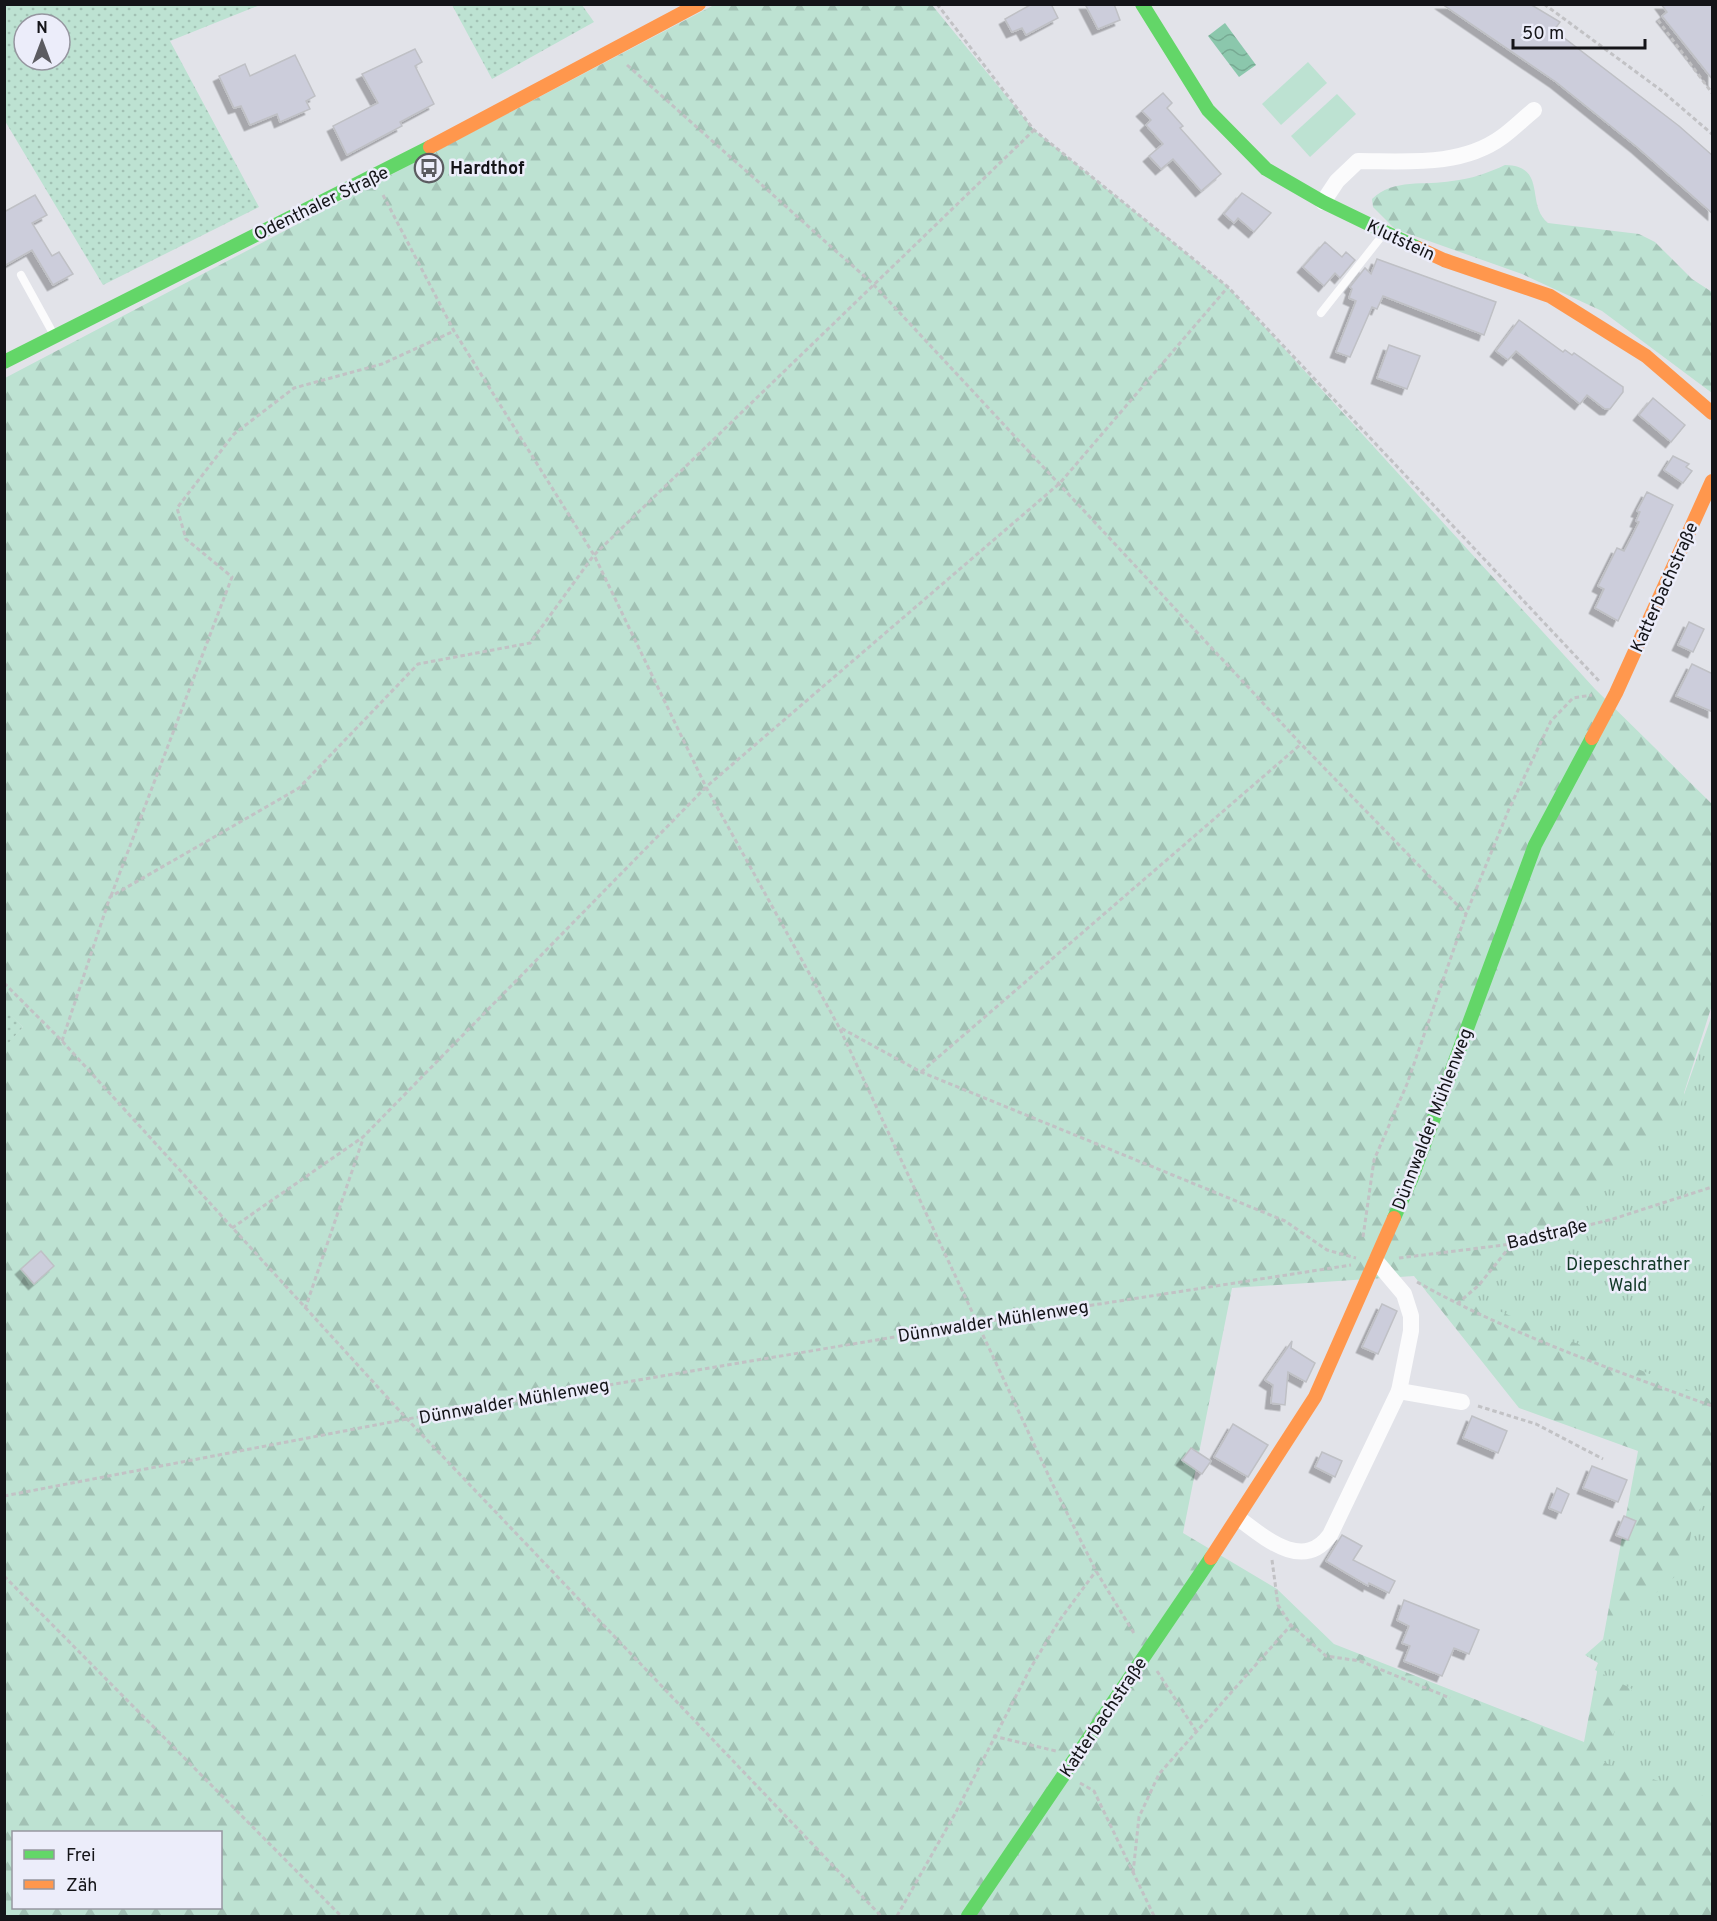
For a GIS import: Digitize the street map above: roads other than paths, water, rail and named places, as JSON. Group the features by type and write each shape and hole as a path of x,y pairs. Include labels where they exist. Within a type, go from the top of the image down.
{"street":[{"name":"Odenthaler Straße","path":"4,362 374,177 699,4"},
{"name":"Klutstein","path":"1142,4 1208,110 1266,169 1323,202 1444,260 1550,296 1646,356 1713,413"},
{"path":"1323,202 1338,181 1358,160 1433,161 1468,153 1501,138 1534,110"},
{"name":"Katterbachstraße","path":"1613,693 1713,481"},
{"name":"Dünnwalder Mühlenweg","path":"1376,1261 1411,1180 1535,845 1613,693"},
{"path":"1238,1518 1269,1541 1297,1552 1323,1545 1399,1391 1411,1316 1404,1294 1376,1261"},
{"name":"Katterbachstraße","path":"968,1917 1238,1518 1315,1397 1376,1261"},
{"path":"1399,1391 1462,1402"}],"lane":[{"path":"1321,313 1385,232"},
{"path":"21,275 54,336"}],"water":[{"path":"1225,23 1256,65 1239,77 1208,36"}],"place":[{"name":"Hardthof","path":"429,168"}],"park label":[{"name":"Diepeschrather Wald","path":"1628,1274"}]}
